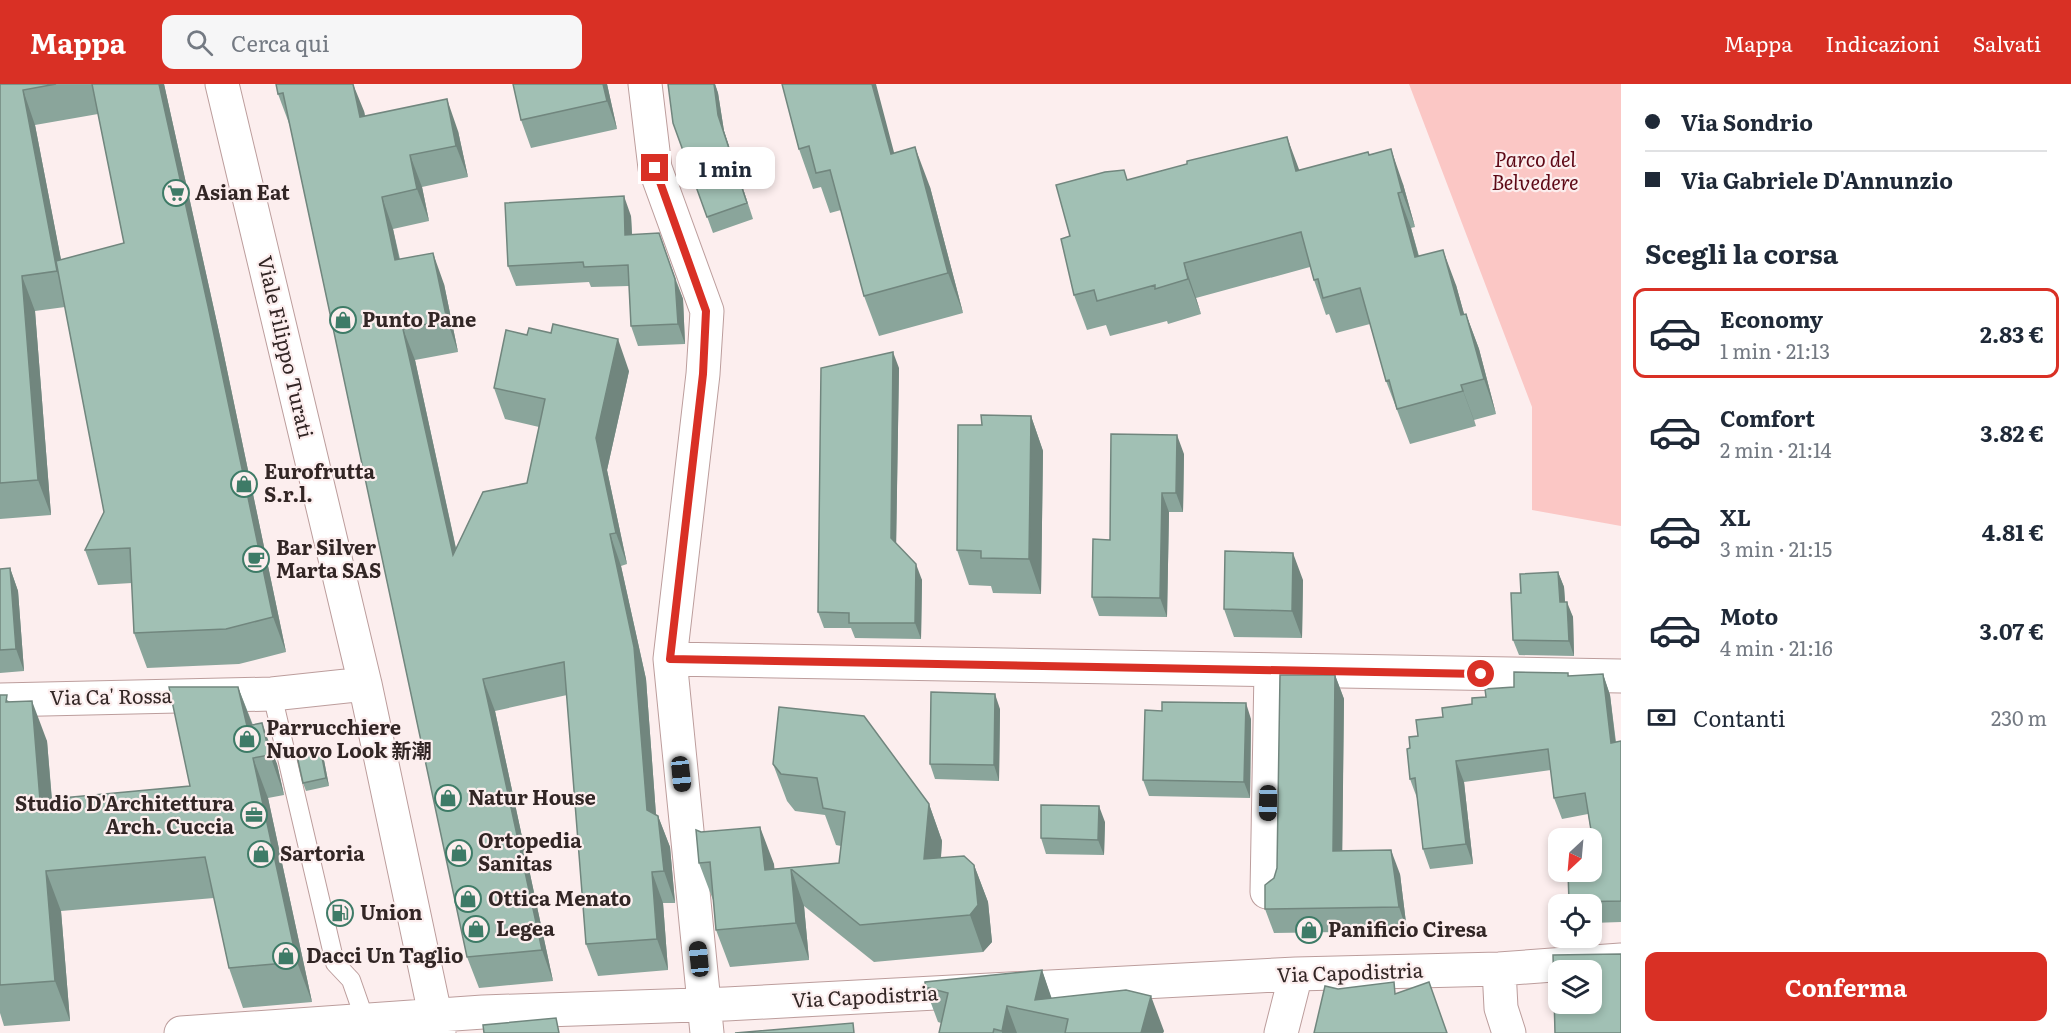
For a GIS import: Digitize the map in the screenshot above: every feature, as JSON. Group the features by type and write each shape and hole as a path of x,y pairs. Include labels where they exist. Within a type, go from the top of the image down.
{"street":[{"name":"Viale Filippo Turati","path":"222,84 365,684 437,1024"},
{"path":"645,84 655,168 706,311 703,374 670,659 705,1019"},
{"path":"670,659 1621,676"},
{"path":"1267,892 1271,670"},
{"name":"Via Ca' Rossa","path":"0,700 272,694 365,684"},
{"name":"Via Capodistria","path":"181,1033 365,1020 437,1024 705,1019 1296,974 1499,969 1621,960"},
{"path":"1499,969 1501,1008 1509,1033"},
{"path":"1281,1033 1296,974"}],"lane":[{"path":"272,694 336,963 351,980 365,1020"}],"green space":[{"name":"Parco del Belvedere","path":"1409,84 1621,84 1621,526 1532,510 1532,407"}],"building":[{"path":"0,84 56,84 23,90 57,271 22,276 38,480 0,483"},
{"path":"92,84 159,84 273,617 226,629 134,633 130,548 85,550 104,512 56,261 124,243"},
{"path":"276,84 353,84 360,117 447,99 456,146 410,155 417,189 382,197 395,260 433,253 447,320 403,329 453,555 483,492 527,483 545,399 494,388 506,330 527,335 529,328 551,333 553,324 618,339 596,438 616,533 610,534 634,647 647,810 658,816 664,871 652,872 657,939 586,944 564,662 483,679 542,950 467,957 283,93 278,94"},
{"path":"513,84 603,84 607,101 521,120"},
{"path":"668,84 714,84 718,115 747,203 707,217 673,123"},
{"path":"782,84 872,84 891,154 915,147 948,273 864,296 830,170 816,173 809,146 799,149"},
{"path":"1287,137 1296,171 1368,152 1369,155 1391,149 1402,192 1398,193 1415,257 1443,250 1461,315 1466,314 1484,379 1461,385 1463,391 1397,409 1389,380 1386,381 1360,288 1323,298 1318,279 1314,280 1301,232 1184,263 1188,279 1155,289 1155,285 1097,301 1094,290 1074,295 1061,239 1070,236 1056,185 1105,172 1124,170 1127,180 1187,164 1187,161"},
{"path":"624,196 625,235 659,233 675,279 678,324 631,326 628,265 584,267 583,262 508,266 505,203"},
{"path":"893,352 891,538 916,564 915,623 849,623 849,613 818,612 821,368"},
{"path":"981,415 1031,416 1029,559 981,558 981,551 957,550 958,425 982,425"},
{"path":"1111,434 1177,435 1176,493 1162,493 1160,598 1092,597 1093,539 1110,540"},
{"path":"1225,551 1293,553 1292,611 1224,609"},
{"path":"10,568 16,649 0,650 0,569"},
{"path":"1558,572 1560,602 1567,602 1569,641 1513,640 1511,593 1521,593 1520,574"},
{"path":"1514,672 1568,673 1568,676 1603,674 1611,743 1621,741 1621,901 1602,901 1602,894 1569,894 1568,882 1602,882 1602,828 1591,828 1585,793 1554,798 1548,749 1456,761 1466,844 1423,849 1415,778 1410,779 1407,749 1410,748 1409,737 1418,736 1416,720 1443,717 1442,708 1472,704 1472,698 1486,697 1485,689 1514,687"},
{"path":"1280,675 1335,675 1333,851 1391,850 1399,907 1265,909 1265,885 1274,878 1277,868"},
{"path":"169,687 238,687 247,726 262,723 270,755 253,758 297,962 229,968 205,857 46,871 55,981 0,985 0,695 7,695 6,702 32,701 40,800 190,786"},
{"path":"931,692 995,694 994,765 930,764"},
{"path":"1162,702 1246,703 1244,782 1143,780 1145,710 1162,711"},
{"path":"779,707 864,716 929,804 924,859 964,856 974,865 978,905 970,915 860,925 791,869 796,923 716,930 710,862 699,863 696,830 701,832 760,827 765,870 839,863 845,812 823,808 817,778 781,774 773,764"},
{"path":"320,747 326,778 303,783 296,751"},
{"path":"1041,805 1099,806 1098,840 1041,838"},
{"path":"1621,954 1621,1033 1555,1033 1555,1014 1602,1014 1602,960 1553,960 1553,955"},
{"path":"1042,970 1035,1000 1126,990 1151,996 1141,1033 1065,1033 1068,1019 1007,1006 1002,1031 994,1029 993,1033 939,1033 948,993 925,987 925,982"},
{"path":"1394,982 1395,994 1429,982 1447,1033 1314,1033 1325,986 1338,989"},
{"path":"556,1018 559,1033 484,1033 483,1025"},
{"path":"853,1023 854,1033 735,1033"}],"place":[{"name":"Asian Eat","path":"176,193"},
{"name":"Punto Pane","path":"343,320"},
{"name":"Eurofrutta S.r.l.","path":"244,484"},
{"name":"Bar Silver Marta SAS","path":"256,559"},
{"name":"Parrucchiere Nuovo Look 新潮","path":"247,739"},
{"name":"Natur House","path":"448,798"},
{"name":"Studio D'Architettura Arch. Cuccia","path":"254,815"},
{"name":"Ortopedia Sanitas","path":"459,853"},
{"name":"Sartoria","path":"261,854"},
{"name":"Ottica Menato","path":"468,899"},
{"name":"Union","path":"340,913"},
{"name":"Legea","path":"476,929"},
{"name":"Panificio Ciresa","path":"1309,930"},
{"name":"Dacci Un Taglio","path":"286,956"}],"route":[{"path":"655,168 706,311 703,374 670,659 1481,674"}]}
